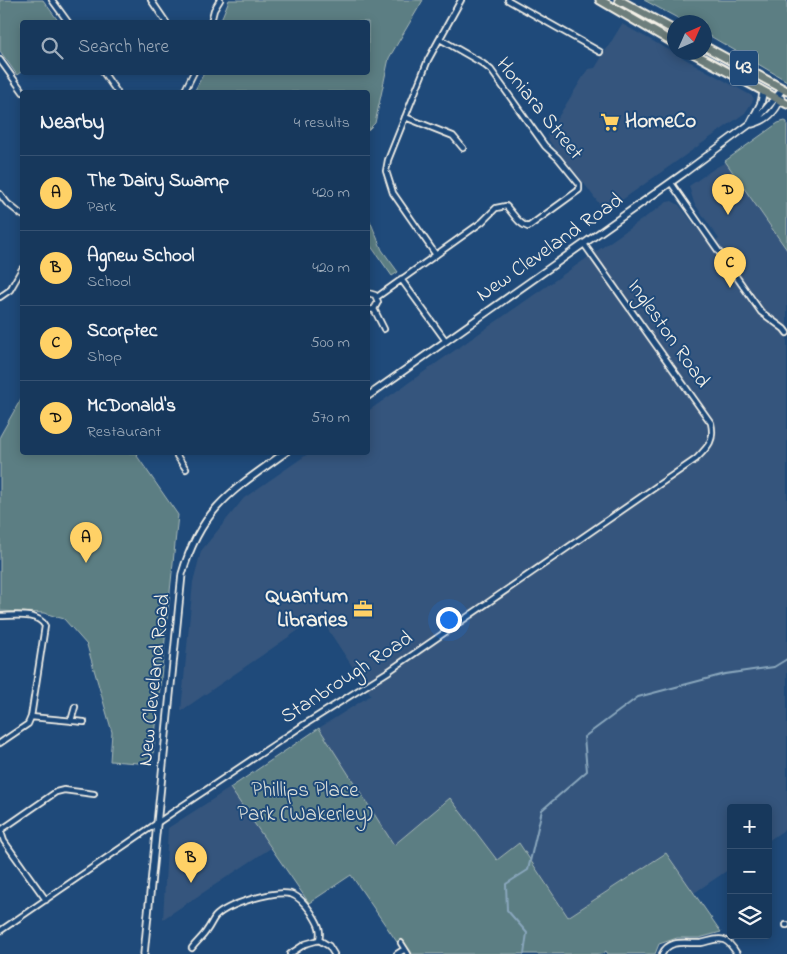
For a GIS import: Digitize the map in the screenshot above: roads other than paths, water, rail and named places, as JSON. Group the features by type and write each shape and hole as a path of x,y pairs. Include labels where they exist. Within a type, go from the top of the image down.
{"main road":[{"path":"600,0 667,39"},
{"path":"619,0 667,26"},
{"name":"43","path":"712,50 785,90"},
{"name":"43","path":"705,60 781,101"}],"street":[{"path":"52,0 67,20"},
{"path":"151,0 165,20"},
{"path":"212,20 214,10 220,0"},
{"path":"377,297 436,254 393,193 386,170 388,160 428,60 461,0"},
{"path":"508,0 600,52"},
{"name":"Honiara Street","path":"436,254 482,222 500,206 506,206 523,226 528,227 579,190 579,184 558,158 545,146 491,70 440,39"},
{"path":"0,60 22,90"},
{"path":"105,75 116,90"},
{"path":"185,90 192,75"},
{"name":"New Cleveland Road","path":"750,124 761,122 773,111 781,101 785,90"},
{"name":"New Cleveland Road","path":"370,395 671,183 750,124 761,103 763,92"},
{"path":"405,118 453,136 463,148"},
{"path":"671,183 761,312 784,329 787,334"},
{"path":"0,194 7,203 20,213"},
{"name":"Ingleston Road","path":"584,244 711,423 713,434 708,446"},
{"path":"0,297 10,290 20,272"},
{"path":"401,279 446,341"},
{"path":"370,294 377,297"},
{"path":"374,309 378,302 377,297"},
{"path":"370,310 374,309"},
{"path":"374,309 384,329"},
{"name":"Stanbrough Road","path":"0,931 302,726 397,666 696,458 708,446"},
{"path":"177,455 186,469"},
{"name":"New Cleveland Road","path":"144,954 182,574 188,555 210,515 236,488 282,455"},
{"path":"0,616 36,617 42,620 45,626 31,717 28,724 0,743"},
{"path":"70,721 75,707"},
{"path":"31,717 84,722"},
{"path":"46,900 4,841 0,830 56,792 64,790 94,794"},
{"path":"192,948 215,918 225,910 237,903 250,899 282,894 291,894 305,904 320,926 319,940"},
{"path":"662,954 664,950 676,943 698,943 719,939 725,940 737,954"},
{"path":"290,954 305,944 319,940 329,946 334,954"},
{"path":"397,954 406,952 401,943"}],"waterway":[{"path":"524,954 527,933 507,910 506,884 528,870 542,810 587,771 584,737 638,697 725,674 774,667 787,659"}],"place":[{"name":"HomeCo","path":"610,122"},
{"name":"McDonald's","path":"728,215"},
{"name":"Scorptec","path":"730,288"},
{"name":"The Dairy Swamp","path":"86,563"},
{"name":"Quantum Libraries","path":"363,609"},
{"name":"Agnew School","path":"191,883"}],"park label":[{"name":"Phillips Place Park (Wakerley)","path":"305,803"}]}
